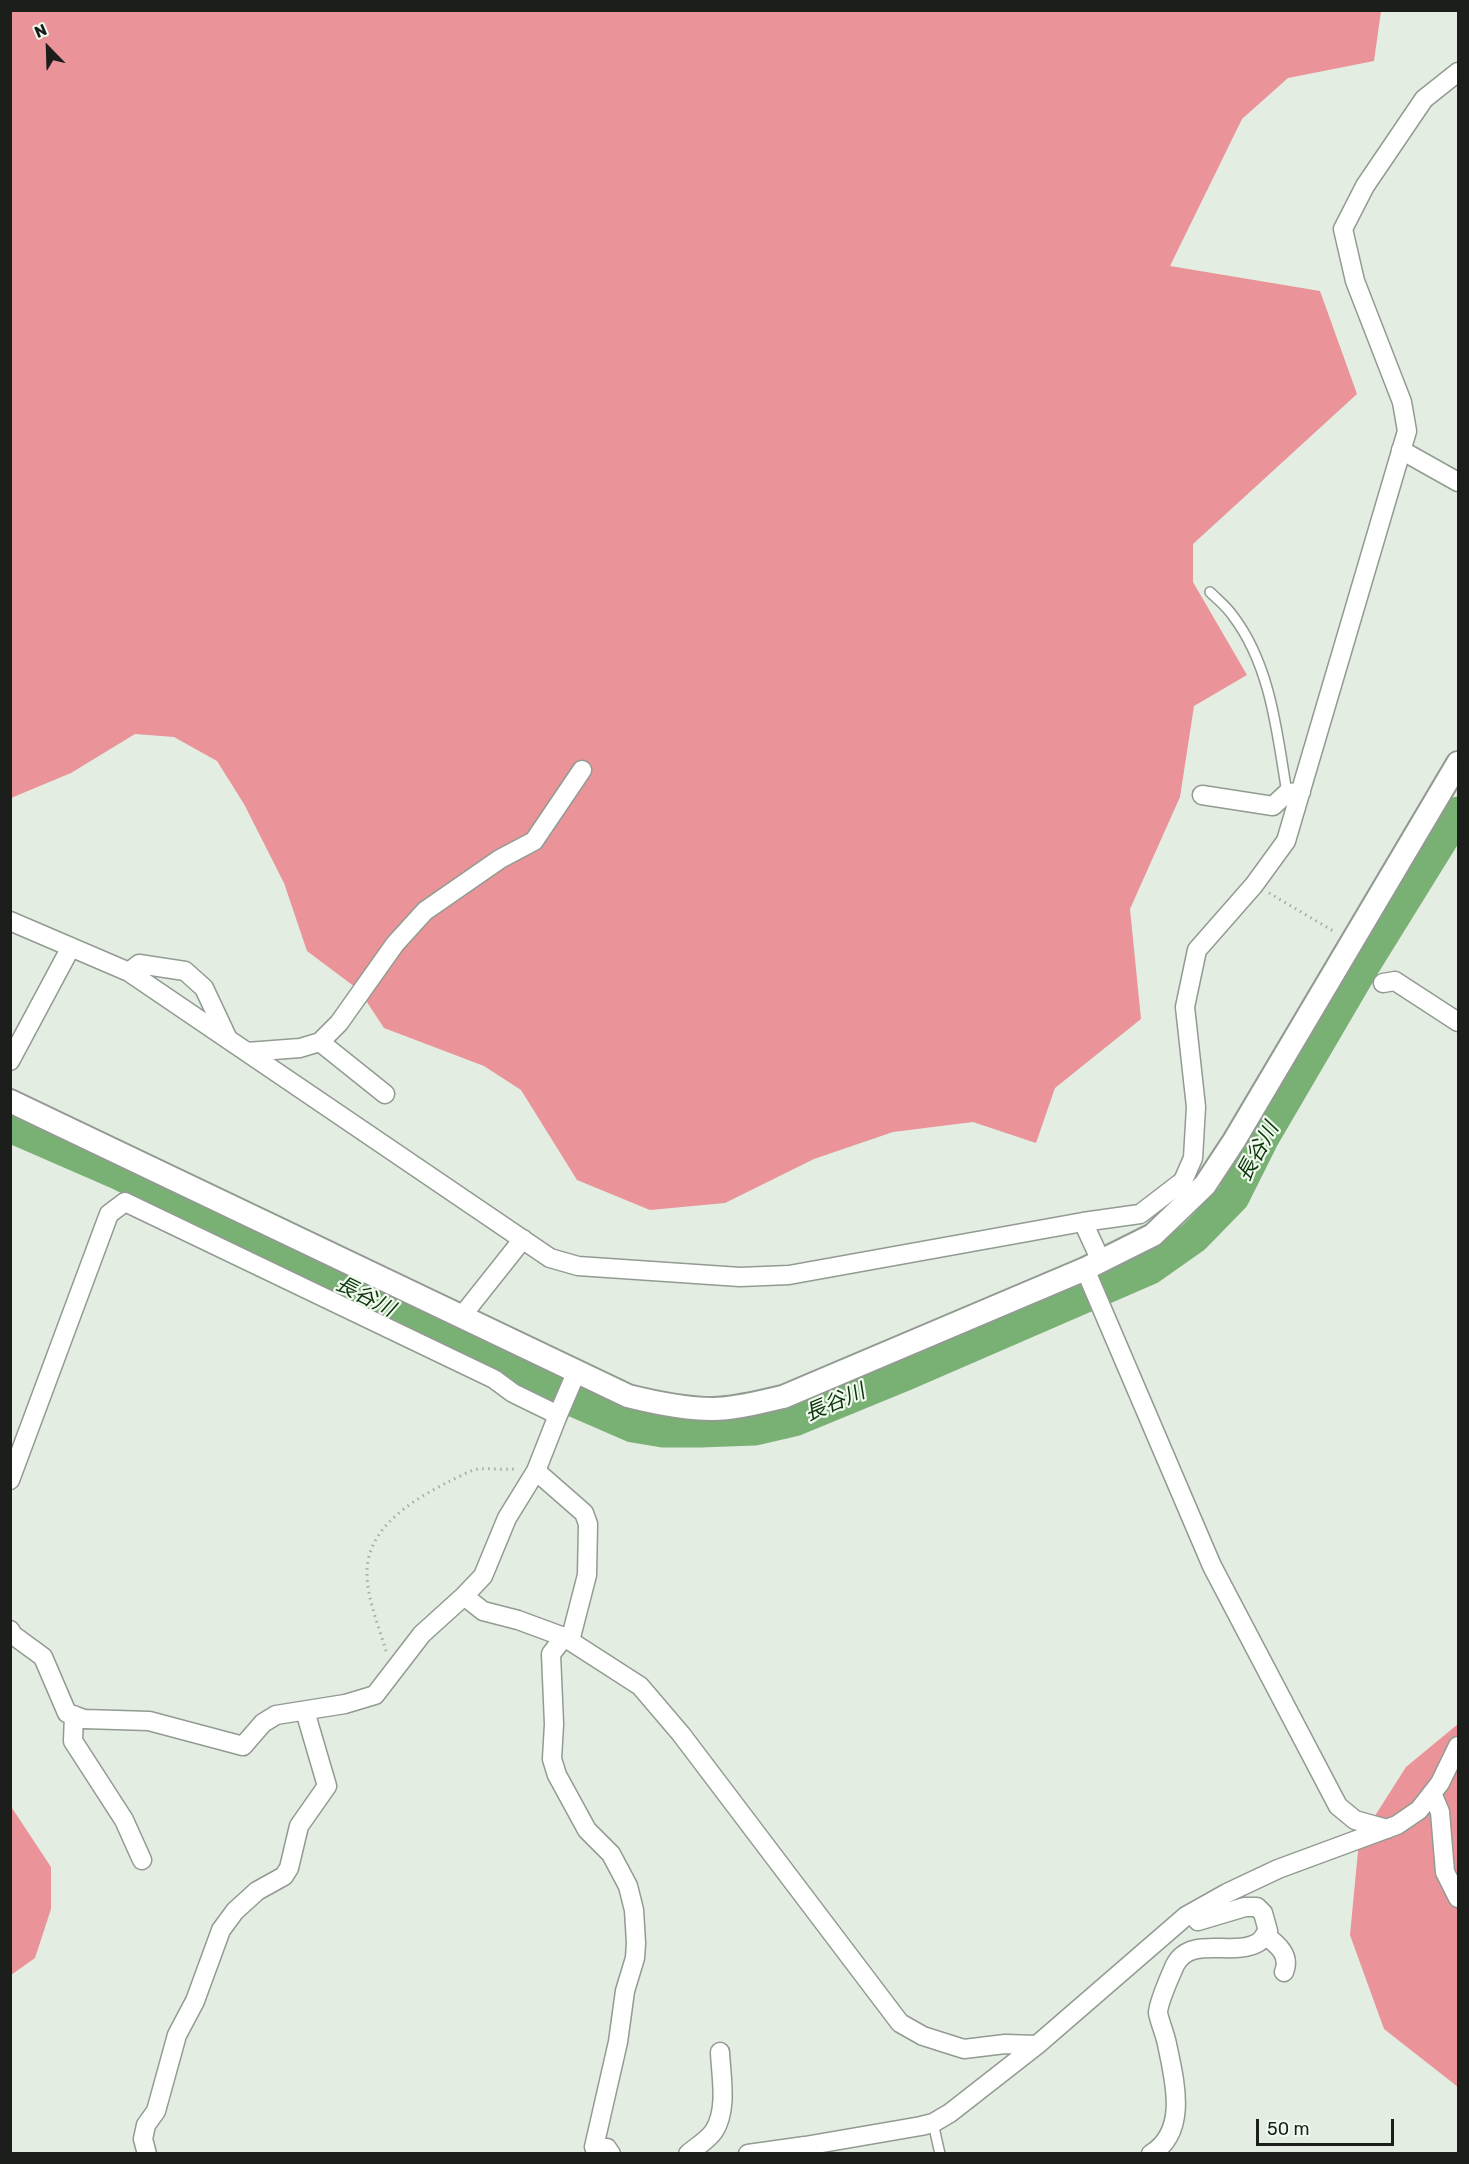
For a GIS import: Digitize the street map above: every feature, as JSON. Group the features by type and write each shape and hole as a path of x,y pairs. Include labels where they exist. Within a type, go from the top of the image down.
{"street":[{"path":"10,921 129,972 550,1258 578,1266 740,1277 789,1275 1083,1222 1140,1214 1183,1181 1193,1158 1196,1107 1185,1007 1197,950 1254,885 1286,841 1294,792 1407,431 1402,402 1355,281 1343,229 1365,186 1424,99 1458,72"},
{"path":"1401,450 1458,482"},
{"path":"10,1101 628,1396 664,1405 714,1409 749,1405 783,1397 1093,1265 1153,1235 1205,1185 1234,1141 1458,763"},
{"path":"247,1052 300,1048 320,1042 339,1023 395,944 425,911 500,859 534,841 582,770"},
{"path":"1202,795 1273,806 1294,792"},
{"path":"10,1061 71,947"},
{"path":"129,972 139,964 185,971 204,987 227,1039"},
{"path":"1383,983 1395,981 1458,1022"},
{"path":"320,1042 386,1094"},
{"path":"10,1480 110,1214 125,1202 494,1379 513,1393 558,1415"},
{"path":"1083,1222 1093,1265 1212,1566 1338,1806 1355,1820 1387,1829"},
{"path":"461,1317 523,1239"},
{"path":"10,1630 43,1657 68,1713 84,1719 149,1721 243,1746 263,1723 276,1716 345,1704 375,1695 422,1634 483,1576 507,1518 538,1467 576,1373"},
{"path":"538,1467 584,1513 588,1524 587,1575 567,1639 551,1654 554,1724 552,1759 557,1775 587,1830 611,1854 628,1886 634,1921 636,1943 634,1958 625,1992 618,2042 594,2146 607,2148 611,2154"},
{"path":"464,1596 483,1611 518,1620 567,1639 640,1686 681,1734 900,2023 923,2036 964,2049 1005,2044 1037,2045"},
{"path":"147,2154 143,2139 146,2125 156,2111 177,2035 195,2001 221,1930 235,1911 257,1891 284,1876 289,1868 299,1826 327,1786 305,1711"},
{"path":"74,1715 73,1742 124,1820 142,1860"},
{"path":"748,2154 933,2123 950,2114 1037,2045 1192,1913 1227,1893 1278,1869 1397,1825 1419,1810 1440,1783 1458,1746"},
{"path":"1432,1793 1440,1812 1445,1872 1458,1898"},
{"path":"1151,2154 1159,2149 1172,2130 1177,2110 1167,2043 1158,2011 1176,1964 1185,1953 1194,1949 1242,1947 1259,1941 1268,1931 1263,1913 1257,1907 1245,1907 1198,1921 1192,1913"},
{"path":"1264,1935 1276,1943 1284,1953 1287,1964 1284,1972"},
{"path":"688,2154 713,2133 721,2115 720,2052"}],"lane":[{"path":"1210,592 1233,616 1255,655 1267,689 1294,792"},
{"path":"933,2123 940,2154"}],"path":[{"path":"1254,885 1352,942"},
{"path":"392,1672 367,1586 368,1560 377,1538 396,1515 419,1497 477,1469 538,1467"}],"shaded area":[{"path":"11,11 1381,11 1374,61 1288,78 1242,119 1170,266 1320,291 1357,394 1193,544 1193,582 1247,675 1194,706 1180,797 1130,909 1141,1019 1055,1088 1036,1143 973,1122 893,1132 814,1159 725,1203 650,1210 577,1180 521,1090 484,1066 384,1028 359,990 307,951 284,883 244,804 217,761 174,737 135,734 71,773 11,798"},
{"path":"1458,1724 1458,2087 1384,2029 1350,1935 1359,1841 1406,1767"},
{"path":"10,1805 51,1867 51,1909 35,1958 11,1975"}],"waterway":[{"name":"長谷川","path":"10,1126 118,1173 534,1383 633,1426 663,1431 755,1429 794,1420 1150,1268 1194,1237 1233,1197 1262,1139 1365,963 1458,813"}]}
